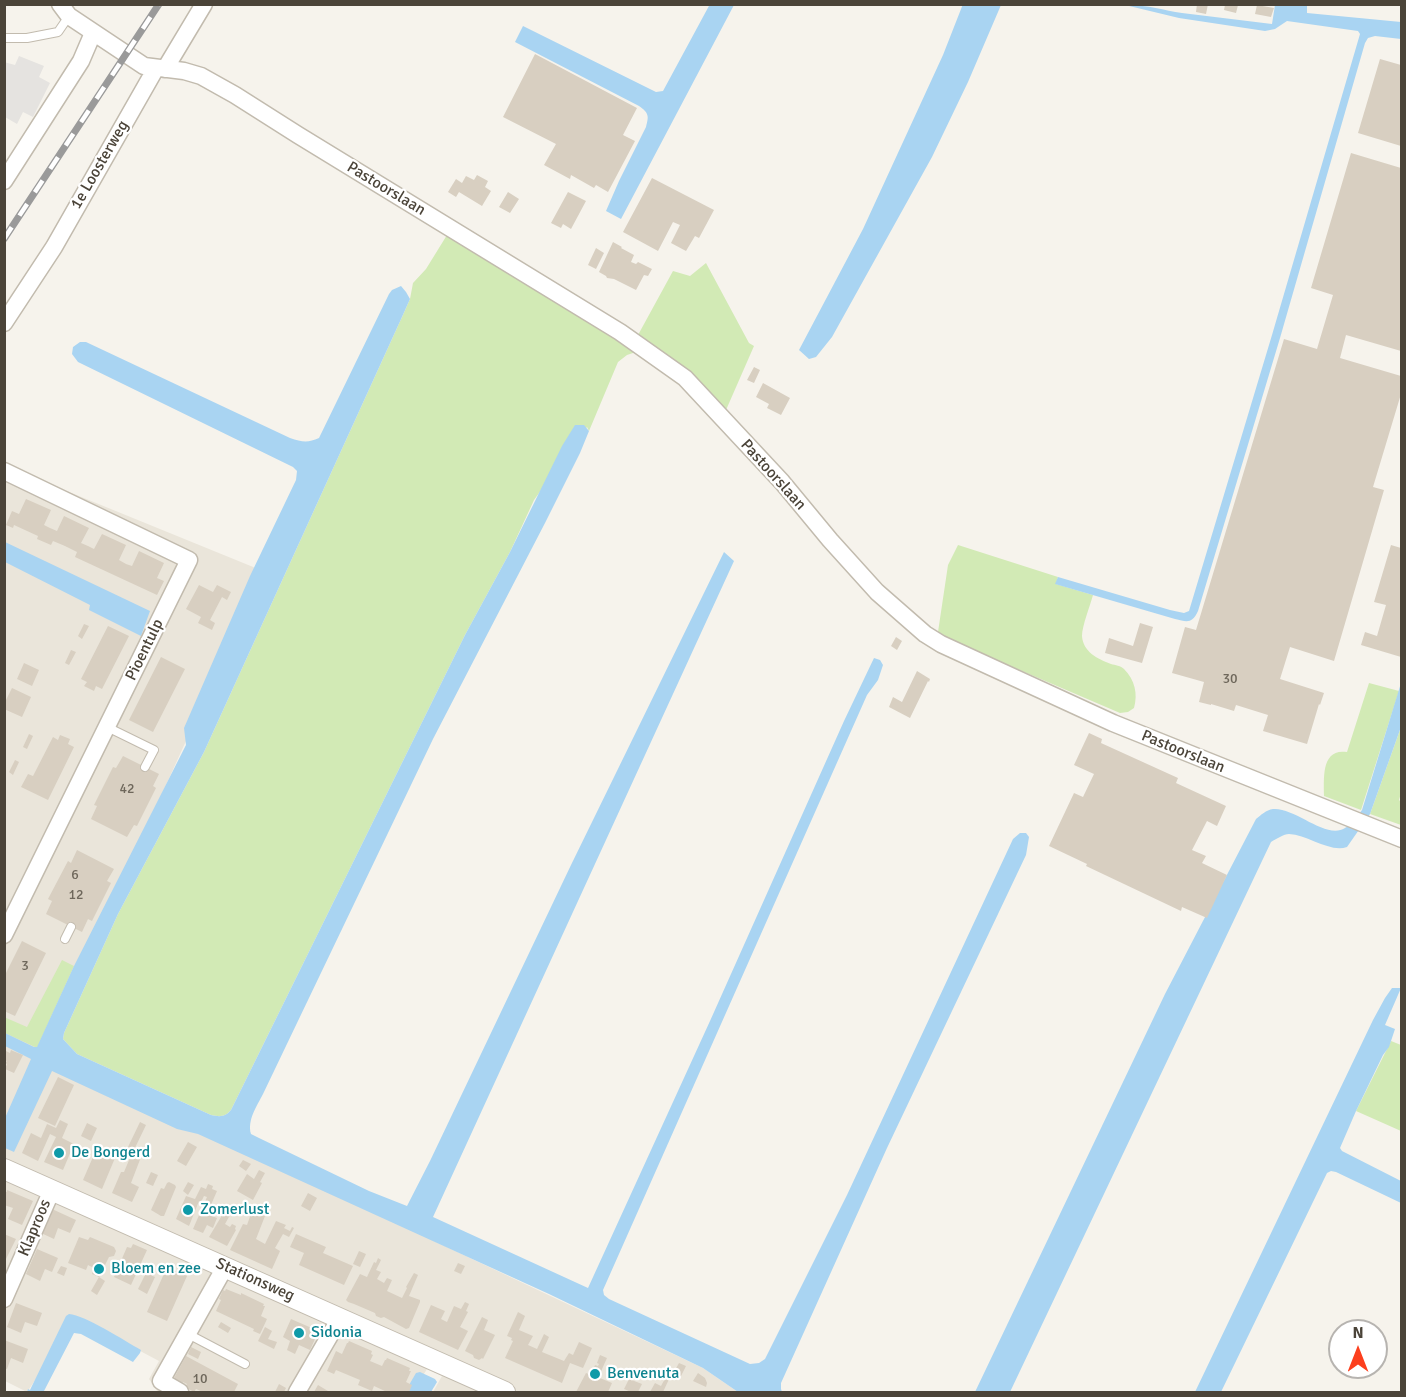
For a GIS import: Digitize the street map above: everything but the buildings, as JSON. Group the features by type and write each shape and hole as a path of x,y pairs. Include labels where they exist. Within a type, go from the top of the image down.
{"street":[{"path":"65,10 93,33 144,66 160,69 204,4"},
{"path":"4,181 81,61 93,33"},
{"name":"1e Loosterweg","path":"4,323 54,247 160,69"},
{"name":"Pastoorslaan","path":"160,69 184,71 201,76 235,95 620,332 685,378 782,482 877,592 925,634 1113,723 1401,839"},
{"name":"Pioentulp","path":"4,471 189,560 106,727 9,912 4,935"},
{"name":"Stationsweg","path":"4,1169 505,1392"},
{"name":"Klaproos","path":"4,1299 52,1190"},
{"path":"180,1392 161,1381 225,1267"},
{"path":"297,1392 340,1318"}],"lane":[{"path":"4,38 27,38 58,32 65,10"},
{"path":"106,727 154,750 145,767"},
{"path":"65,939 71,927"},
{"path":"188,1334 245,1364"}],"shaded area":[{"path":"19,56 44,66 39,77 50,83 33,117 23,112 17,124 5,117 4,62 15,65"},
{"path":"4,462 20,472 263,571 89,955 38,1054 703,1368 738,1392 433,1392 442,1376 427,1369 413,1392 156,1392 157,1390 149,1379 159,1361 78,1318 27,1392 5,1381"}],"green space":[{"path":"447,235 636,352 618,362 589,431 587,427 534,500 231,1110 222,1116 211,1115 77,1054 63,1039 64,1033 118,914 204,752 402,317 410,299 413,283 426,269"},
{"path":"706,263 749,343 754,346 726,410 638,335 673,271 690,276"},
{"path":"958,545 1058,577 1056,584 1093,595 1083,627 1083,642 1088,651 1096,657 1121,667 1128,673 1135,687 1134,708 1120,713 959,644 938,632 948,565"},
{"path":"1369,683 1399,691 1361,810 1324,796 1324,773 1328,759 1332,755 1347,752"},
{"path":"1401,727 1402,790 1399,800 1401,802 1401,825 1370,814"},
{"path":"62,960 74,966 37,1048 5,1033 4,1017 27,1027"},
{"path":"1391,1041 1401,1045 1401,1131 1356,1111"}],"water":[{"path":"710,4 734,5 621,219 606,211 646,127 648,117 646,113 639,106 515,42 523,26 656,92 663,91"},
{"path":"963,4 1001,5 932,157 832,337 816,357 809,359 799,350 863,229 943,55"},
{"path":"1125,5 1272,24 1275,5 1307,5 1307,13 1401,22 1401,39 1375,36 1368,38 1365,43 1198,611 1189,621 1055,584 1058,577 1170,610 1184,613 1189,611 1360,34 1358,31 1287,21 1275,29 1265,31 1179,18"},
{"path":"401,286 410,299 402,317 204,752 118,914 63,1039 77,1054 211,1115 222,1116 231,1110 465,635 510,552 562,446 575,425 584,425 589,431 580,453 433,739 251,1118 251,1134 369,1191 407,1206 724,552 734,561 433,1217 588,1288 844,721 874,658 880,660 883,665 878,680 867,695 603,1290 604,1295 609,1299 750,1364 759,1363 765,1359 847,1195 1013,839 1020,833 1026,833 1029,837 1026,855 887,1148 781,1383 782,1392 738,1392 703,1368 549,1294 198,1134 177,1129 52,1071 14,1152 5,1148 5,1118 31,1059 5,1046 5,1033 37,1047 74,966 186,745 184,728 250,576 296,480 297,471 78,362 72,354 73,347 80,342 86,342 290,438 312,441 319,438 389,294"},
{"path":"5,542 150,611 141,636 89,610 90,605 5,562"},
{"path":"1401,683 1401,727 1370,814 1347,847 1333,848 1289,834 1271,842 1010,1392 975,1392 1165,994 1256,819 1273,809 1291,813 1329,830 1337,831 1353,822 1362,810"},
{"path":"1392,988 1401,988 1385,1025 1395,1029 1389,1047 1383,1055 1340,1148 1401,1181 1401,1203 1336,1172 1327,1173 1221,1392 1195,1392 1373,1020"},
{"path":"69,1314 105,1329 141,1350 140,1353 133,1362 81,1334 74,1333 44,1391 27,1392 66,1316"},
{"path":"420,1372 437,1382 431,1392 405,1392 416,1373"}],"railway":[{"path":"4,239 159,4"}],"place":[{"name":"De Bongerd","path":"59,1153"},
{"name":"Zomerlust","path":"188,1210"},
{"name":"Bloem en zee","path":"99,1269"},
{"name":"Sidonia","path":"299,1333"},
{"name":"Benvenuta","path":"595,1374"}]}
